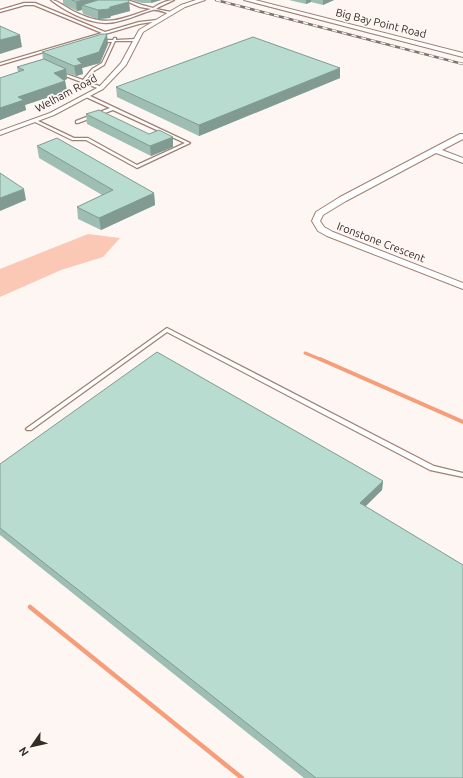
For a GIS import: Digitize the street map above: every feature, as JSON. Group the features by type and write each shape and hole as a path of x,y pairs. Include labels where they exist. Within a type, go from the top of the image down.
{"street":[{"name":"Welham Road","path":"0,133 52,114 101,88 124,64 135,40 141,31 170,12 202,0"},
{"name":"Big Bay Point Road","path":"247,0 463,55"},
{"path":"437,151 463,136"},
{"path":"437,151 463,162"},
{"name":"Ironstone Crescent","path":"437,151 318,214 316,221 321,229 330,234 463,286"}],"lane":[{"path":"52,0 77,14 106,23 154,9 173,0"},
{"path":"125,0 154,9 170,12"},
{"path":"0,11 25,4 34,4 105,33"},
{"path":"77,14 85,11"},
{"path":"0,64 139,23 157,21"},
{"path":"84,81 93,70 103,64 116,40"},
{"path":"95,43 116,40 135,40"},
{"path":"57,72 101,88"},
{"path":"35,121 73,139 87,139 137,167 188,143 87,96"},
{"path":"77,122 114,108"},
{"path":"29,429 167,330 432,468 463,475"}],"shaded area":[{"path":"88,234 120,238 103,257 61,270 0,297 0,269"}],"building":[{"path":"72,0 83,0 76,2"},
{"path":"98,0 128,0 129,2 110,7 109,9 98,10 82,5"},
{"path":"0,26 20,35 0,40"},
{"path":"102,34 107,34 99,52 77,59 82,64 74,66 42,52"},
{"path":"253,37 340,68 199,125 116,87"},
{"path":"44,59 66,69 54,73 65,81 18,97 24,100 0,108 0,78 24,70 17,67"},
{"path":"99,110 149,134 159,130 173,137 150,146 86,114"},
{"path":"57,138 154,193 99,218 77,207 113,190 37,146"},
{"path":"0,173 24,189 0,198"},
{"path":"157,352 383,481 360,503 463,565 463,778 316,778 0,528 0,464"}],"waterway":[{"path":"305,353 322,360"},
{"path":"320,359 463,422"},
{"path":"30,607 242,778"}],"railway":[{"path":"216,0 463,64"}]}
